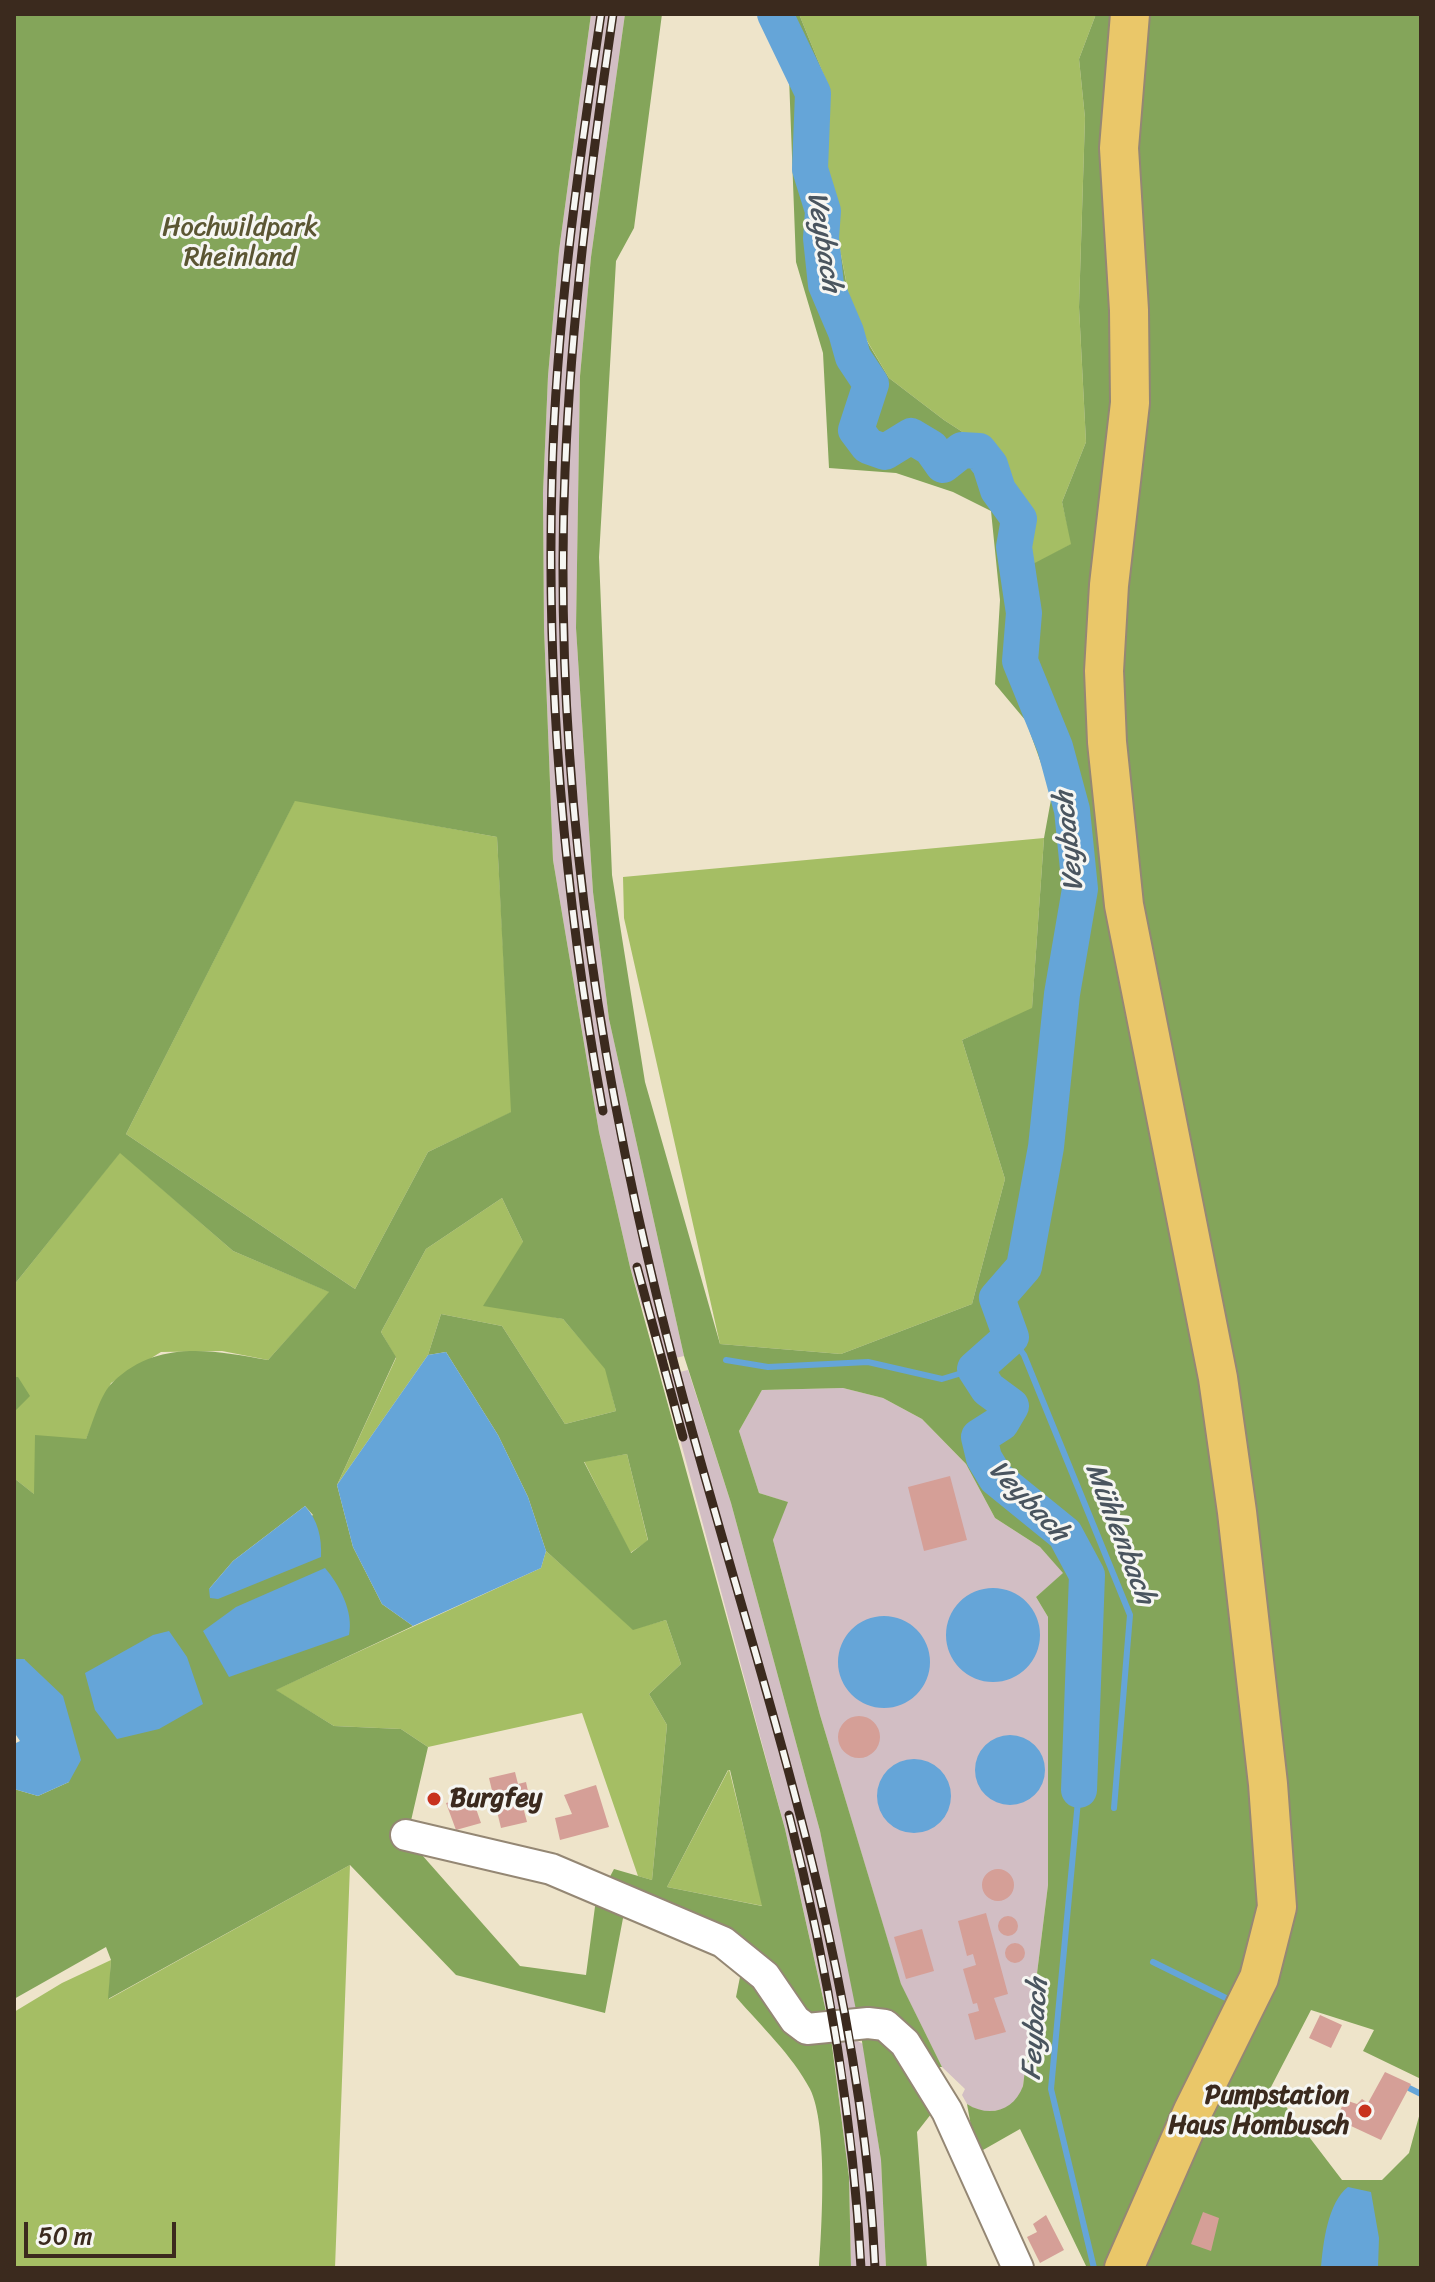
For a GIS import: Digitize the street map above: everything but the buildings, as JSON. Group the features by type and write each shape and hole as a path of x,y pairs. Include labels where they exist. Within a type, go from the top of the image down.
{"main road":[{"path":"1124,2268 1193,2111 1259,1978 1277,1907 1270,1799 1218,1378 1124,905 1108,756 1104,671 1109,585 1130,403 1129,310 1119,148 1130,14"}],"street":[{"path":"406,1835 551,1869 723,1942 765,1976 795,2020 807,2029 868,2023 885,2025 905,2043 947,2111 1018,2268"}],"shaded area":[{"path":"591,14 625,14 591,257 580,376 576,628 593,892 609,1019 684,1356 659,1362 630,1267 599,1132 553,860 544,628 543,493 548,376 559,251"},
{"path":"688,1370 731,1503 820,1831 857,2005 848,2019 835,2020 826,2011 785,1829 663,1376"},
{"path":"843,1388 883,1398 922,1419 966,1464 995,1518 1040,1547 1064,1573 1036,1597 1048,1617 1048,1885 1023,2086 1019,2099 1003,2110 980,2112 967,2104 962,2095 965,2089 942,2067 901,1985 820,1715 773,1540 787,1502 759,1493 739,1431 762,1390"},
{"path":"838,2037 850,2037 863,2044 881,2160 886,2268 851,2268 849,2177 833,2050"}],"green space":[{"name":"Hochwildpark Rheinland","path":"14,14 591,14 559,251 548,376 543,493 544,628 553,860 599,1132 630,1267 785,1829 829,2025 807,2022 770,1973 605,1886 614,1869 652,1880 667,1725 649,1694 681,1664 666,1620 633,1630 546,1551 528,1497 498,1435 446,1352 428,1355 441,1314 502,1326 565,1424 616,1411 605,1369 563,1319 483,1306 523,1242 502,1198 426,1249 381,1332 396,1357 337,1485 353,1547 382,1604 413,1626 276,1690 334,1726 401,1729 428,1747 407,1838 520,1966 586,1975 596,1899 624,1913 605,2013 456,1975 350,1865 108,1999 111,1960 106,1947 14,1999 14,1789 38,1796 69,1782 24,1659 14,1659 14,1478 34,1494 35,1435 86,1439 104,1394 130,1368 148,1359 186,1351 227,1353 268,1360 329,1292 233,1251 120,1153 14,1285","holes":["295,801 497,837 511,1112 428,1152 355,1289 126,1134","627,1454 648,1540 631,1553 584,1462","305,1506 313,1515 209,1589 233,1561","728,1770 730,1770 762,1906 667,1887"]},
{"path":"625,14 662,14 634,228 616,261 599,557 612,875 645,1082 720,1344 841,1354 972,1304 1005,1179 962,1040 1032,1008 1044,838 1052,794 1026,721 995,684 1000,600 991,511 953,492 896,473 829,468 823,353 796,262 789,77 763,14 799,14 830,90 823,161 853,318 889,378 944,420 995,453 1022,514 1029,566 1071,544 1062,502 1086,442 1079,307 1085,118 1079,59 1096,14 1421,14 1421,2079 1363,2051 1374,2030 1311,2010 1271,2087 1342,2180 1382,2180 1409,2153 1421,2109 1421,2268 1087,2268 1020,2129 976,2154 967,2104 984,2111 1000,2110 1014,2101 1023,2086 1048,1885 1048,1617 1036,1597 1063,1573 1040,1547 995,1518 966,1464 922,1419 883,1398 843,1388 762,1390 739,1431 759,1493 788,1502 773,1540 820,1715 901,1984 942,2067 930,2067 857,2015 820,1831 731,1503 684,1356 609,1019 593,892 576,628 580,376 591,257"},
{"path":"799,14 1096,14 1079,59 1085,118 1079,307 1086,442 1062,502 1072,544 1029,567 1022,514 995,453 944,420 889,378 853,317 823,161 830,90"},
{"path":"295,800 497,837 512,1112 428,1152 355,1289 126,1134"},
{"path":"1044,838 1032,1009 962,1040 1005,1179 972,1304 841,1354 720,1344 624,918 623,877"},
{"path":"120,1152 233,1251 330,1292 268,1360 222,1351 161,1352 111,1383 86,1439 35,1495 14,1478 14,1411 18,1377 14,1377 14,1285"},
{"path":"502,1198 523,1242 539,1314 563,1319 606,1369 616,1411 565,1424 502,1326 441,1314 428,1355 337,1485 396,1358 381,1332 426,1249"},
{"path":"14,1377 18,1377 30,1396 15,1411"},
{"path":"627,1454 648,1541 630,1553 584,1461"},
{"path":"546,1551 633,1629 666,1620 681,1664 649,1694 667,1725 652,1880 638,1876 582,1713 428,1747 401,1729 334,1726 275,1690 541,1568"},
{"path":"729,1769 763,1906 667,1887"},
{"path":"350,1865 335,2268 14,2268 14,2012 62,1983 111,1960 109,1999"},
{"path":"742,1967 831,2038 849,2177 851,2268 819,2268 822,2150 816,2105 794,2064 736,1997"},
{"path":"860,2029 885,2033 935,2109 917,2132 927,2268 886,2268 881,2160"}],"water":[{"path":"446,1352 498,1435 528,1497 546,1551 541,1568 413,1626 382,1604 353,1547 337,1485 428,1355"},
{"path":"305,1506 318,1530 321,1557 218,1599 210,1598 209,1589 233,1561"},
{"path":"325,1568 344,1599 349,1617 349,1635 229,1677 203,1631 236,1607"},
{"path":"993,1588 1011,1591 1026,1602 1037,1617 1040,1635 1037,1653 1026,1668 1011,1679 993,1682 975,1679 960,1668 949,1653 946,1635 949,1617 960,1602 975,1591"},
{"path":"884,1616 902,1620 916,1630 926,1644 930,1662 926,1680 916,1694 902,1704 884,1708 866,1704 852,1694 842,1680 838,1662 842,1644 852,1630 866,1620"},
{"path":"169,1631 187,1657 203,1704 159,1729 117,1739 95,1710 85,1673 153,1635"},
{"path":"14,1659 24,1659 63,1696 81,1760 69,1782 38,1796 14,1789 14,1744 20,1741 14,1732"},
{"path":"1017,1735 1039,1750 1045,1770 1043,1784 1035,1795 1024,1803 1003,1805 985,1795 977,1784 975,1763 985,1745 996,1737"},
{"path":"914,1759 935,1765 945,1775 951,1796 945,1817 935,1827 914,1833 893,1827 883,1817 877,1796 883,1775 893,1765"},
{"path":"1348,2187 1371,2192 1379,2238 1378,2268 1321,2268 1331,2213"}],"waterway":[{"name":"Veybach","path":"775,14 813,93 810,169 823,211 821,238 826,285 853,357 871,384 856,430 868,446 885,452 911,436 931,448 943,465 962,450 979,451 990,465 998,490 1019,519 1014,547 1024,613 1020,661 1055,747 1072,810 1080,889 1062,994 1046,1147 1024,1267 997,1298 1011,1337 975,1369 988,1389 1011,1406 1001,1423 979,1437 984,1458 996,1478 1065,1534 1087,1575 1079,1790"},
{"name":"Mühlenbach","path":"1011,1337 1024,1355 1130,1615 1114,1808"},
{"path":"726,1360 768,1367 868,1362 942,1379 975,1369"},
{"path":"995,1412 1011,1406"},
{"name":"Feybach","path":"1079,1790 1051,2089 1094,2268"},
{"name":"Mühlenbach","path":"1153,1962 1234,2002"},
{"path":"1409,2088 1421,2094"}],"railway":[{"path":"601,14 563,303 554,420 551,558 555,717 561,796 578,954 603,1111"},
{"path":"613,14 583,242 565,472 565,671 580,868 608,1065 648,1259 680,1385 785,1759 817,1884 844,2010 864,2138 875,2268"},
{"path":"637,1267 683,1437"},
{"path":"789,1815 815,1927 845,2096 861,2268"}],"place":[{"name":"Burgfey","path":"434,1799"},
{"name":"Pumpstation Haus Hombusch","path":"1365,2111"}]}
